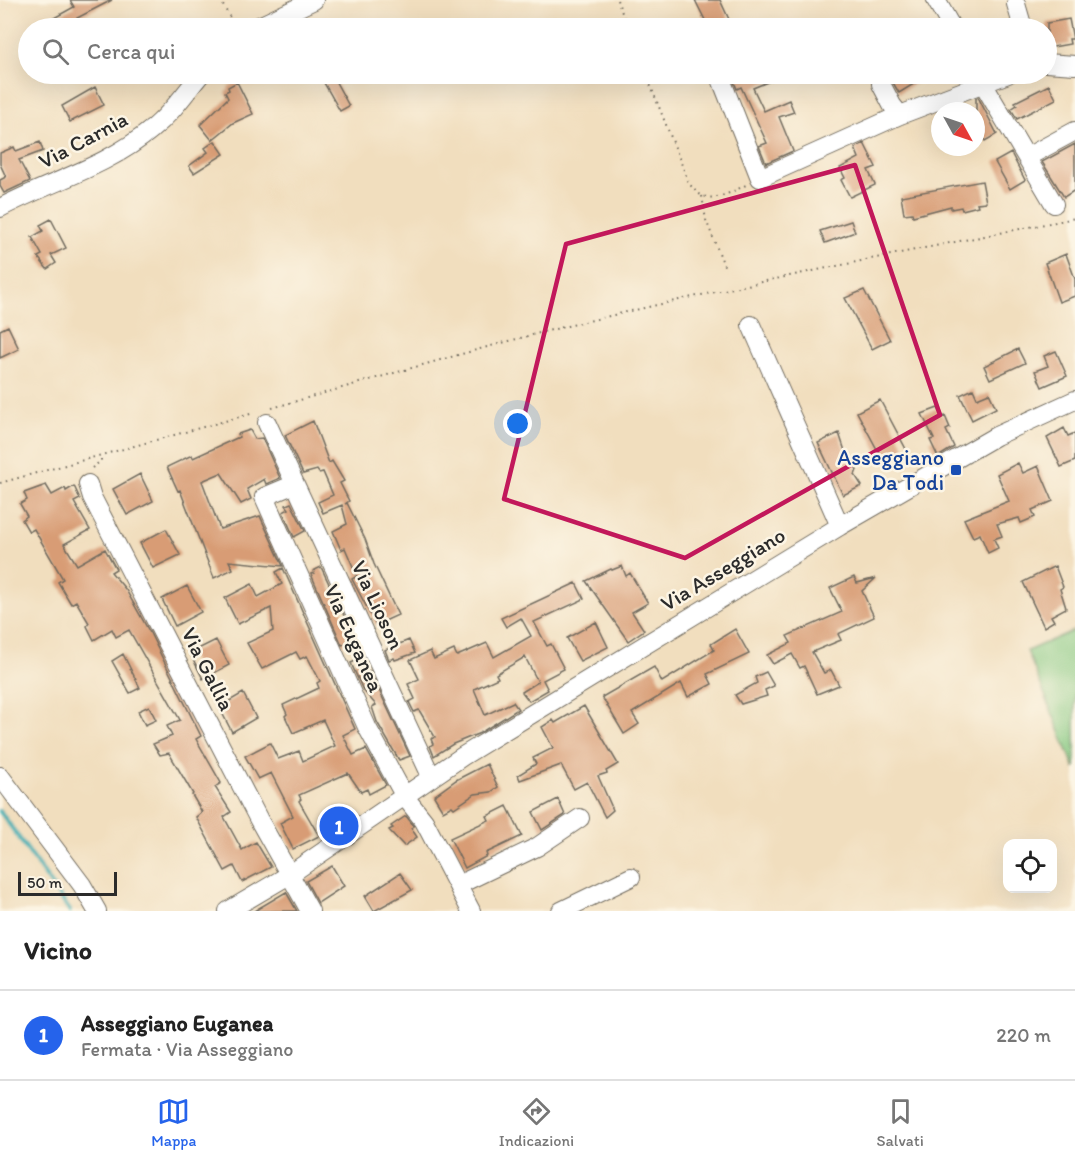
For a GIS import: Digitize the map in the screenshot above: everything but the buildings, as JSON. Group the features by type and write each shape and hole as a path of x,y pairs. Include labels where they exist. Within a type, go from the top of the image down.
{"street":[{"path":"276,18 314,0"},
{"path":"936,0 946,18"},
{"path":"1016,4 1020,18"},
{"path":"1057,64 1075,65"},
{"name":"Via Carnia","path":"0,208 72,177 122,151 174,110 194,84"},
{"path":"723,84 760,178 969,84"},
{"path":"881,84 900,115"},
{"path":"983,84 1054,204"},
{"path":"1027,157 1075,131"},
{"path":"751,325 840,526"},
{"name":"Via Asseggiano","path":"228,911 289,875 405,797 431,776 840,526 996,436 1075,400"},
{"name":"Via Lioson","path":"267,423 431,776"},
{"name":"Via Gallia","path":"88,484 92,497 258,820 309,911"},
{"name":"Via Euganea","path":"295,484 264,497 367,727 405,797"},
{"path":"0,776 82,885 97,911"},
{"path":"405,797 424,820 471,911"},
{"path":"458,885 537,847 580,818"},
{"path":"561,911 631,877"},
{"path":"82,885 111,911"}],"path":[{"path":"220,0 230,18"},
{"path":"617,0 624,18"},
{"path":"650,84 694,191 711,198 724,196 760,178"},
{"path":"702,196 706,220 725,268"},
{"path":"0,483 546,332 734,288 1075,218"}],"highlighted area":[{"path":"855,165 940,415 685,558 504,499 566,244"}],"green space":[{"path":"1075,630 1075,769 1027,651"}],"waterway":[{"path":"0,811 70,911"}],"place":[{"name":"Asseggiano Da Todi","path":"956,470"},
{"name":"Asseggiano Euganea","path":"339,826"}]}
